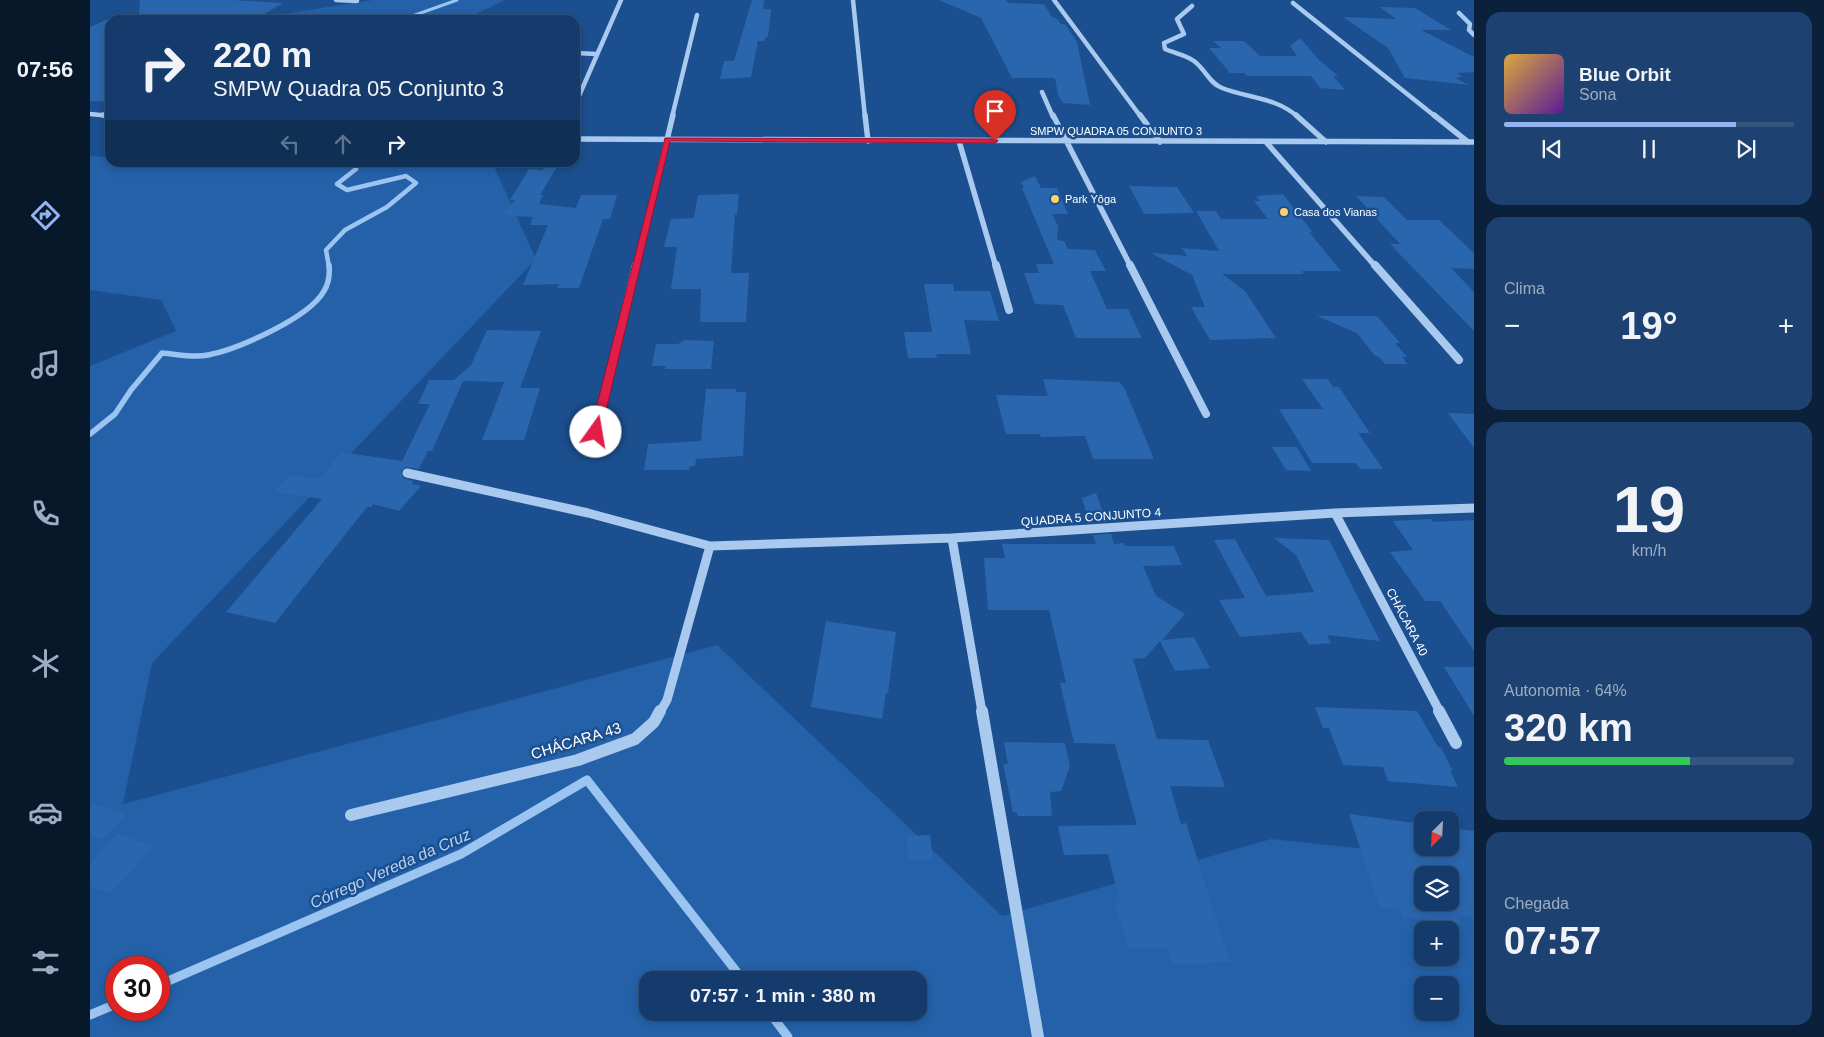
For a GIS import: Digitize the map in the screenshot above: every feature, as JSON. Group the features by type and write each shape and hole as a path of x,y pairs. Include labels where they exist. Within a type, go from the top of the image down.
{"street":[{"path":"336,0 357,1"},
{"path":"580,93 621,0"},
{"path":"853,0 868,141"},
{"path":"1054,0 1160,142"},
{"path":"1293,3 1471,142 1474,147"},
{"path":"1192,6 1177,19 1184,34 1164,43 1165,48 1194,61 1214,84 1221,88 1264,99 1288,108 1326,142"},
{"path":"1460,13 1470,24 1469,30 1474,34"},
{"path":"596,432 697,15"},
{"path":"580,53 597,54"},
{"path":"1042,92 1061,134 1206,414"},
{"path":"90,114 105,116"},
{"name":"SMPW QUADRA 05 CONJUNTO 3","path":"580,139 1471,142"},
{"path":"959,141 1009,310"},
{"path":"1266,142 1459,360"},
{"name":"QUADRA 5 CONJUNTO 4","path":"407,473 588,513 710,546 952,538 1335,513 1474,508"},
{"name":"CHÁCARA 40","path":"1335,513 1456,742"},
{"path":"952,538 1038,1037"},
{"name":"CHÁCARA 43","path":"351,815 578,760 635,739 654,722 667,700 710,546"}],"shaded area":[{"path":"373,0 505,0 474,15 276,15"},
{"path":"90,156 105,157 105,167 496,167 495,169 536,259 152,663 123,804 717,645 1002,916 1271,839 1414,854 1414,856 1474,860 1474,1037 90,1037 90,366 176,331 161,300 90,290"}],"building":[{"path":"140,0 233,0 283,3 263,15 139,15"},
{"path":"752,0 764,0 763,9 771,9 768,37 765,37 765,41 758,41 751,77 720,79 724,61 734,61"},
{"path":"939,0 1006,0 1008,3 1044,4 1052,17 1056,18 1061,24 1065,24 1077,42 1090,105 1063,103 1058,95 1055,78 1012,78 981,18"},
{"path":"1380,7 1415,8 1451,30 1421,30 1474,57 1474,72 1457,73 1463,77 1455,78 1469,85 1405,78 1388,48 1343,17 1396,19"},
{"path":"105,20 105,102 90,101 90,27"},
{"path":"1300,38 1320,61 1338,76 1333,76 1345,90 1320,88 1311,76 1247,76 1244,73 1230,73 1209,48 1221,48 1213,41 1244,41 1260,56 1297,56 1290,46"},
{"path":"545,167 557,167 540,195 543,195 539,204 576,208 581,195 617,195 610,219 603,219 579,288 557,288 559,284 523,285 548,225 530,225 533,217 501,215 515,200 510,200 529,169 542,170"},
{"path":"1035,176 1041,188 1057,188 1068,214 1052,214 1058,226 1057,240 1064,241 1068,249 1095,250 1106,271 1090,271 1107,309 1128,309 1142,338 1076,338 1063,305 1035,304 1024,273 1039,273 1036,264 1054,264 1022,188 1024,188 1021,182"},
{"path":"1129,186 1177,187 1194,213 1144,214"},
{"path":"739,194 737,214 735,214 731,273 749,273 746,322 700,322 701,289 671,289 677,247 664,247 671,219 694,218 698,195"},
{"path":"1283,194 1313,233 1309,232 1341,271 1302,271 1304,274 1222,274 1245,291 1276,338 1210,340 1191,307 1205,307 1192,275 1151,253 1187,256 1182,248 1219,251 1196,211 1216,211 1221,219 1268,219 1254,201 1260,201 1256,196"},
{"path":"1356,196 1384,197 1407,220 1439,220 1474,253 1474,269 1451,268 1474,292 1474,331 1390,244 1400,244"},
{"path":"924,284 953,284 954,291 990,291 999,321 964,320 971,354 936,354 937,358 908,358 904,332 932,332"},
{"path":"1317,316 1377,316 1400,343 1395,343 1407,357 1402,357 1407,364 1385,364 1379,357 1375,356 1357,333"},
{"path":"487,330 541,331 520,388 540,388 524,440 482,440 504,382 463,381 432,451 428,451 419,469 406,467 401,471 403,478 413,481 412,484 421,486 399,511 373,504 371,507 367,507 275,623 226,612 322,499 274,492 289,475 320,479 341,452 402,461 430,404 418,404 429,380 454,380 471,365"},
{"path":"684,340 714,341 711,369 665,369 666,366 652,366 656,344 678,344"},
{"path":"1043,379 1119,382 1124,387 1154,459 1093,459 1085,436 1041,437 1040,434 1006,434 996,395 1048,396"},
{"path":"1302,379 1328,379 1333,387 1339,387 1370,433 1358,433 1383,469 1360,469 1356,463 1312,463 1279,409 1323,409"},
{"path":"706,389 736,389 736,392 746,392 743,456 696,459 695,466 690,466 689,470 644,470 648,444 701,441"},
{"path":"1448,413 1474,414 1474,448"},
{"path":"1272,447 1297,447 1311,471 1286,470"},
{"path":"1096,493 1106,521 1089,522 1082,498"},
{"path":"1431,519 1433,522 1474,520 1474,651 1440,601 1425,601 1390,552 1413,550 1393,521"},
{"path":"1111,534 1114,544 1124,543 1125,546 1174,546 1182,565 1143,566 1156,596 1185,614 1162,640 1194,637 1210,668 1175,671 1160,641 1145,658 1133,659 1157,739 1208,740 1225,787 1170,786 1181,824 1186,823 1230,962 1172,965 1168,948 1128,948 1115,903 1120,903 1108,854 1064,855 1058,826 1137,825 1115,744 1074,743 1060,683 1066,683 1049,610 988,610 984,558 1005,558 1002,544 1096,544 1093,535"},
{"path":"1274,538 1329,540 1380,641 1327,635 1331,643 1309,645 1301,632 1240,637 1219,600 1245,598 1214,540 1235,539 1266,596 1314,592 1296,555"},
{"path":"826,621 896,632 888,693 886,693 882,719 811,707"},
{"path":"1444,667 1474,667 1474,716 1457,688"},
{"path":"1315,707 1417,711 1438,747 1441,748 1453,771 1450,771 1458,787 1388,781 1383,767 1343,765 1329,728 1323,728"},
{"path":"1004,742 1065,743 1070,766 1061,791 1050,792 1052,816 1018,816 1017,813 1013,812 1003,764 1008,764"},
{"path":"90,802 126,814 103,840 90,835"},
{"path":"1349,814 1414,823 1414,856 1459,856 1459,829 1474,831 1474,918 1457,915 1459,921 1435,921 1402,917 1401,910 1379,906"},
{"path":"118,833 153,847 110,894 90,886 90,864"},
{"path":"930,835 933,860 909,861 906,836"}],"waterway":[{"path":"415,15 457,0"},
{"path":"329,267 326,250 345,230 387,207 416,183 406,176 347,190 337,184 356,167"},
{"path":"90,434 115,414 131,390 162,353 191,356 208,355 221,352 272,331 304,312 316,301 327,285 329,267"},
{"name":"Córrego Vereda da Cruz","path":"170,980 461,854 587,780 736,971"},
{"name":"Córrego Vereda da Cruz","path":"90,1015 105,1009"},
{"name":"Córrego Vereda da Cruz","path":"776,1021 788,1037"}],"place":[{"name":"Park Yôga","path":"1055,199"},
{"name":"Casa dos Vianas","path":"1284,212"}],"route":[{"path":"596,432 667,139 995,141"}]}
